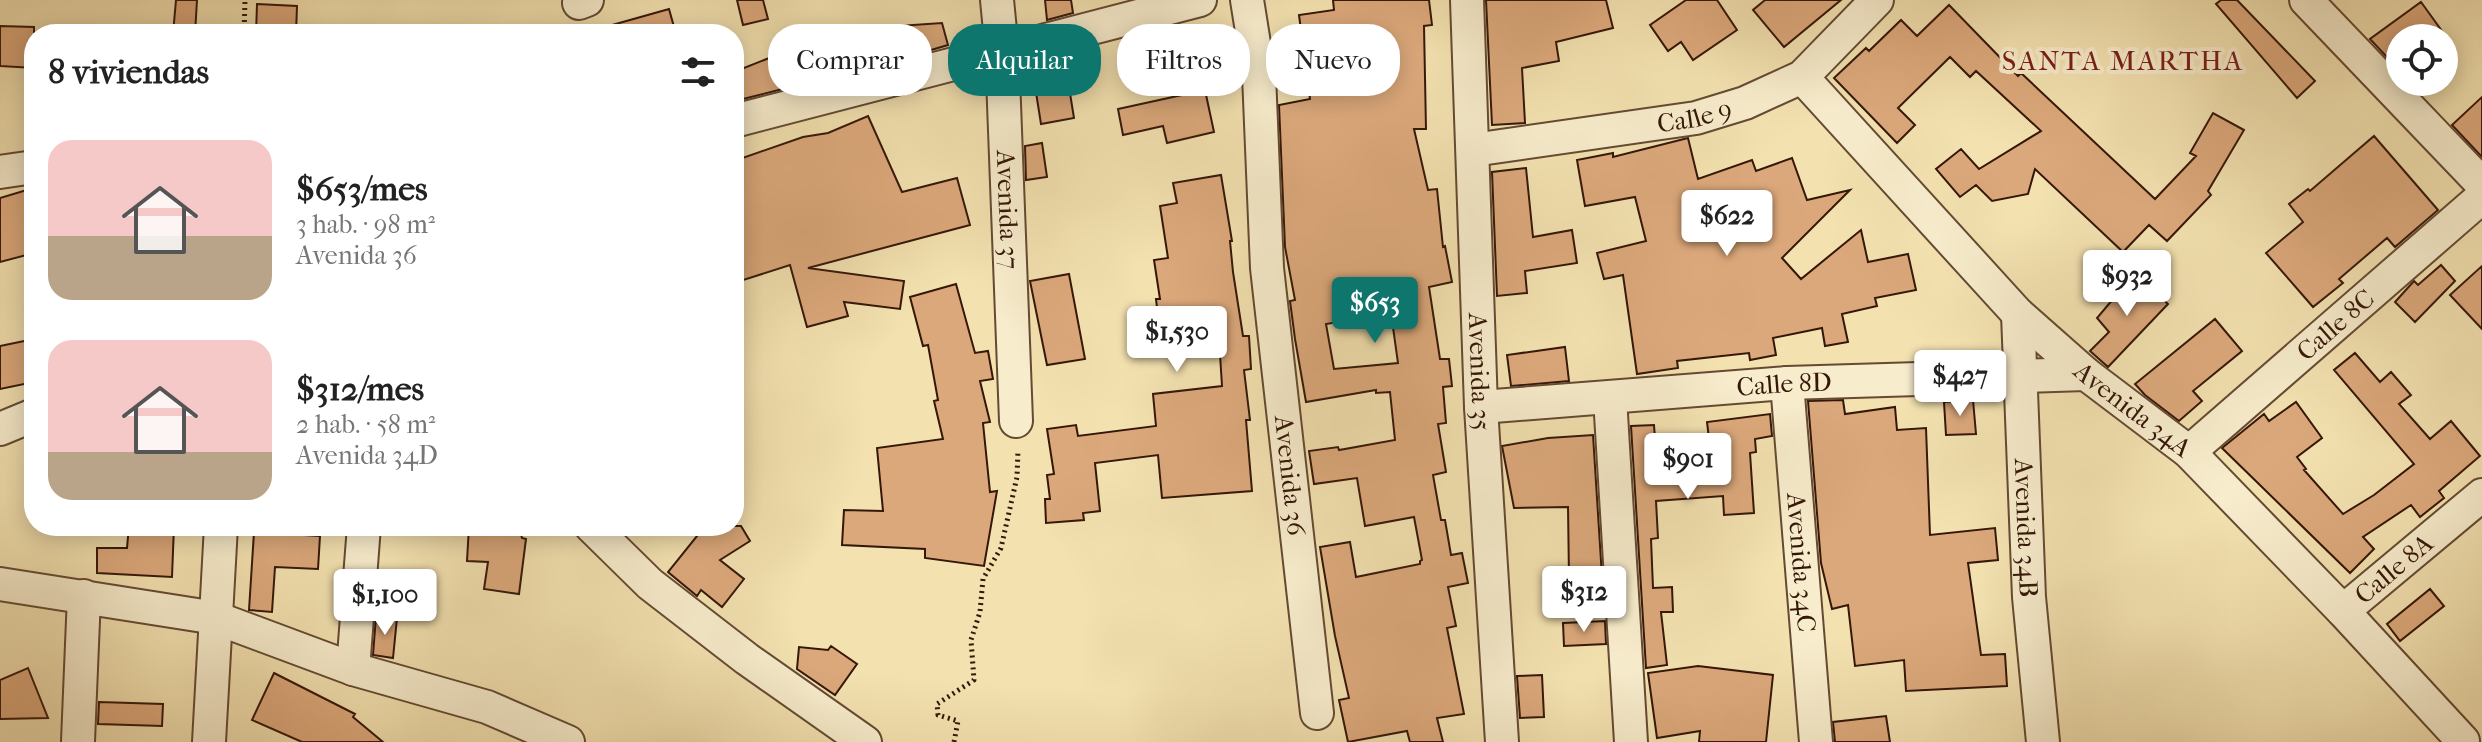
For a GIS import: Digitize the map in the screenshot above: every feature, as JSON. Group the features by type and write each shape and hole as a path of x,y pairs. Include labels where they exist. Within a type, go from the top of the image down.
{"street":[{"name":"Avenida 37","path":"997,0 999,24"},
{"path":"1101,26 1200,0"},
{"name":"Avenida 36","path":"1247,0 1259,75 1267,268 1317,713"},
{"name":"Avenida 35","path":"1467,0 1481,407 1502,742"},
{"name":"Calle 9","path":"1473,150 1696,118 1745,103 1802,77 1877,0"},
{"path":"2306,0 2482,184"},
{"path":"744,118 948,65"},
{"name":"Avenida 34A","path":"1802,77 2018,314 2086,374 2189,452 2463,741"},
{"name":"Avenida 37","path":"1004,96 1016,421"},
{"path":"0,172 24,168"},
{"name":"Calle 8C","path":"2189,452 2482,197"},
{"name":"Avenida 34B","path":"2018,314 2029,597 2043,742"},
{"name":"Calle 8D","path":"1481,407 1787,383 2086,374"},
{"name":"Avenida 34C","path":"1787,383 1816,742"},
{"path":"1610,398 1631,742"},
{"path":"0,429 24,419"},
{"name":"Calle 8A","path":"2343,611 2482,495"},
{"path":"209,742 220,536"},
{"path":"353,669 363,536"},
{"path":"601,536 650,584 747,659 865,742"},
{"path":"0,584 216,618 353,669 487,707 568,742"},
{"path":"78,741 84,596"},
{"path":"2457,742 2482,740"}],"path":[{"path":"244,24 245,0"},
{"path":"954,742 958,721 938,715 937,704 974,680 971,640 980,612 983,579 1001,548 1017,477 1016,421"}],"building":[{"path":"176,0 197,0 196,24 174,24"},
{"path":"737,0 763,0 768,19 743,24"},
{"path":"1045,0 1071,0 1073,13 1047,20"},
{"path":"1333,0 1429,0 1432,25 1424,26 1426,129 1414,129 1428,190 1437,189 1443,247 1452,282 1429,287 1440,359 1449,359 1452,386 1443,387 1446,423 1438,424 1446,472 1433,475 1451,555 1462,553 1468,583 1448,587 1456,626 1447,628 1464,714 1437,718 1443,742 1410,742 1407,731 1348,742 1339,700 1349,698 1320,547 1350,542 1356,577 1420,564 1422,560 1414,517 1365,526 1357,478 1314,484 1309,451 1338,447 1339,450 1395,440 1390,392 1376,393 1376,390 1306,402 1290,301 1295,300 1285,247 1279,105 1310,99 1310,96 1400,96 1400,24 1300,24 1299,15 1334,10","holes":["1391,313 1398,363 1334,369 1326,324"]},
{"path":"1486,0 1606,0 1613,28 1556,42 1559,61 1522,68 1525,123 1492,125"},
{"path":"1686,0 1717,0 1737,30 1693,60 1681,42 1668,51 1650,25"},
{"path":"1765,0 1841,0 1784,47 1753,10"},
{"path":"2221,0 2237,0 2315,81 2297,98 2216,4"},
{"path":"2421,2 2437,24 2391,24"},
{"path":"257,4 297,6 296,24 256,24"},
{"path":"1949,5 2018,76 2021,73 2155,199 2196,156 2190,153 2213,113 2244,130 2208,191 2211,195 2167,241 2149,225 2123,252 2035,169 2028,194 1992,201 1976,185 1960,197 1936,169 1961,149 1979,169 2041,131 1976,71 1970,77 1950,57 1898,108 1915,125 1897,143 1834,78 1866,48 1869,51 1901,20 1917,36"},
{"path":"669,9 673,24 616,24"},
{"path":"942,23 948,45 932,50 932,24 927,24"},
{"path":"0,26 24,27 24,67 0,66"},
{"path":"2386,27 2386,56 2370,39"},
{"path":"768,58 768,93 744,99 744,68"},
{"path":"1037,96 1070,96 1074,118 1041,124"},
{"path":"1178,96 1206,96 1214,132 1167,143 1163,126 1123,135 1118,109"},
{"path":"2482,97 2482,157 2452,125"},
{"path":"868,116 902,192 957,178 970,225 808,268 904,281 900,309 844,302 848,316 807,327 790,265 744,280 744,158 803,137 828,133"},
{"path":"2374,136 2438,210 2395,247 2387,238 2339,279 2343,283 2313,307 2266,253 2303,222 2289,204 2308,189 2310,191"},
{"path":"1688,138 1698,179 1752,160 1756,171 1792,158 1807,200 1850,190 1782,258 1801,279 1861,230 1868,262 1908,254 1916,290 1875,298 1877,306 1842,314 1848,342 1825,346 1822,328 1773,338 1776,355 1750,360 1749,353 1677,361 1678,368 1637,374 1623,275 1604,279 1597,253 1646,241 1635,197 1585,206 1577,160 1613,153 1613,157"},
{"path":"1042,143 1047,177 1026,180 1025,146"},
{"path":"1526,168 1533,237 1572,230 1577,263 1525,271 1527,293 1497,296 1492,172"},
{"path":"1221,175 1243,336 1249,336 1251,369 1244,370 1250,420 1246,420 1252,491 1162,498 1158,455 1095,463 1100,511 1083,513 1084,520 1046,523 1045,499 1050,499 1047,475 1054,474 1047,429 1076,425 1078,436 1156,426 1153,394 1222,386 1218,323 1160,333 1156,299 1160,299 1154,260 1168,258 1160,206 1177,203 1173,183"},
{"path":"24,191 24,256 0,262 0,198"},
{"path":"2441,265 2455,281 2415,322 2395,302 2414,281 2418,285"},
{"path":"2482,266 2482,329 2450,295"},
{"path":"2135,273 2168,304 2108,367 2090,351 2109,332 2097,318"},
{"path":"1069,274 1085,359 1047,365 1030,281"},
{"path":"956,284 975,353 988,351 993,379 980,381 990,422 983,423 990,492 997,491 984,566 925,558 925,549 842,545 844,510 883,511 877,448 943,439 934,401 938,400 928,345 923,346 910,297"},
{"path":"2215,319 2242,351 2193,391 2202,401 2179,421 2135,384"},
{"path":"24,341 24,384 0,389 0,346"},
{"path":"1565,347 1569,381 1511,386 1507,355"},
{"path":"2355,353 2380,382 2391,372 2411,395 2399,404 2430,439 2451,421 2480,456 2439,491 2444,498 2420,517 2411,505 2363,537 2374,549 2350,573 2222,448 2264,414 2269,421 2296,402 2322,438 2297,457 2304,470 2343,514 2374,495 2414,464 2334,370"},
{"path":"1843,400 1845,414 1895,407 1897,430 1926,428 1930,535 1995,528 1998,560 1968,563 1981,655 2005,654 2007,686 1906,691 1904,660 1855,666 1848,605 1832,609 1821,563 1808,401"},
{"path":"1973,400 1976,434 1946,435 1944,402"},
{"path":"1770,414 1772,436 1755,439 1756,452 1750,453 1754,513 1724,515 1723,496 1656,501 1658,538 1651,539 1653,588 1672,587 1673,612 1661,612 1667,665 1646,668 1631,426 1654,425 1657,467 1712,463 1707,422"},
{"path":"1593,435 1602,577 1569,578 1568,507 1514,508 1502,446 1548,438"},
{"path":"744,531 750,541 720,560 744,579 722,607 701,590 697,596 668,572 697,536 744,536"},
{"path":"128,536 174,536 172,577 97,573 97,548 127,548"},
{"path":"254,536 320,536 318,569 275,567 272,612 249,610"},
{"path":"468,536 521,536 526,539 519,594 484,589 488,562 467,561"},
{"path":"2430,589 2444,606 2400,641 2387,624"},
{"path":"376,616 397,618 393,658 373,655"},
{"path":"1605,621 1606,644 1564,646 1563,623"},
{"path":"831,646 857,664 835,695 797,669 799,647 828,650"},
{"path":"1698,666 1773,675 1766,742 1699,742 1700,731 1657,738 1648,673"},
{"path":"28,668 48,718 0,719 0,680"},
{"path":"274,673 355,714 353,717 383,742 302,742 252,720"},
{"path":"1542,675 1544,717 1520,718 1517,676"},
{"path":"99,702 163,704 162,726 98,724"},
{"path":"1886,716 1890,742 1835,742 1833,722"}],"district":[{"name":"SANTA MARTHA","path":"2123,60"}]}
